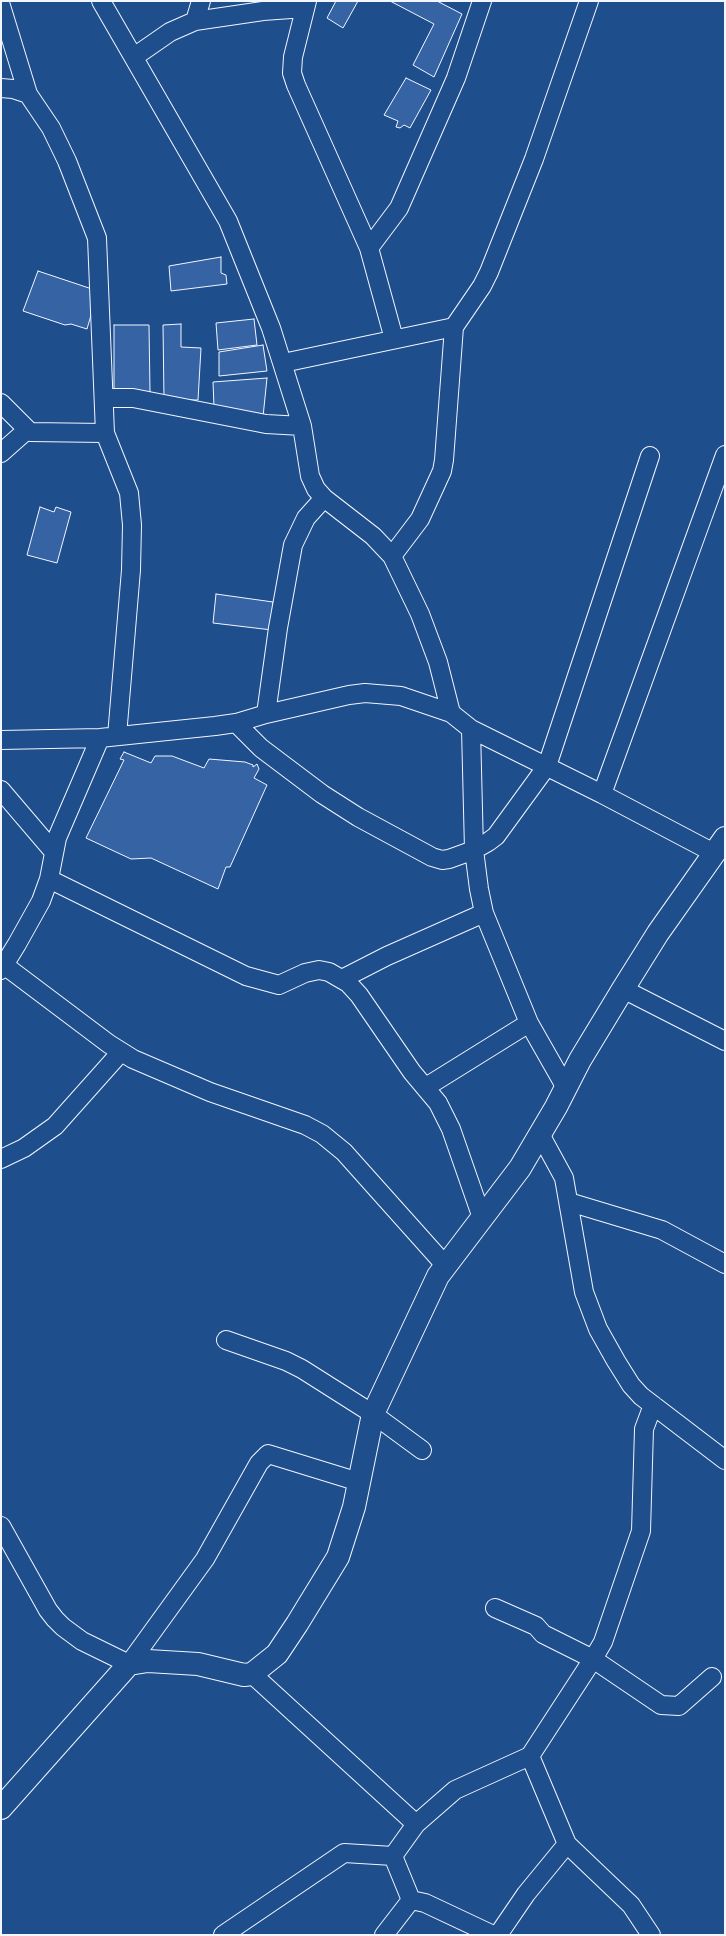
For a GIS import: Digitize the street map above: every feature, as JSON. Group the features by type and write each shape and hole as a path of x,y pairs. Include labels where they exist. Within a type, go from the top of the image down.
{"main road":[{"path":"1,1808 129,1664 139,1661 185,1662 225,1669 238,1674 252,1674 277,1654 338,1557 354,1507 373,1414 438,1276 520,1168 566,1088 580,1060 622,989 719,846"}],"street":[{"path":"101,1 228,221 271,328 283,363 302,426 310,476 316,488 324,498 373,536 392,556 423,621 438,662 451,713"},
{"path":"195,21 201,1"},
{"path":"368,248 399,208 456,78 482,1"},
{"path":"392,556 420,519 442,471 454,327 482,286 489,272 534,159 589,1"},
{"path":"134,57 170,32 195,21 306,4 293,57 292,73 368,248 394,339"},
{"path":"1,6 28,94 51,128 67,161 97,238 105,398 105,433 128,493 132,525 131,570 108,737 57,838 53,851 49,880 41,901 2,968 121,1052 145,1065 210,1092 309,1127 322,1134 344,1152 445,1266"},
{"path":"1,88 13,89 28,94"},
{"path":"283,363 454,327"},
{"path":"105,398 133,398 266,424 302,426"},
{"path":"1,404 27,430 32,432 105,433"},
{"path":"1,453 27,430"},
{"path":"602,794 725,455"},
{"path":"236,723 261,748 322,794 358,817 428,855 442,860 474,850 496,836 547,766 650,456"},
{"path":"266,714 278,628 293,545 306,518 324,498"},
{"path":"1,740 108,737 236,723 266,714 365,693 401,696 451,713 471,729 602,794 719,846"},
{"path":"471,729 474,850 484,914 529,1023 566,1088"},
{"path":"1,790 53,851"},
{"path":"49,880 246,976 279,985 305,973 319,970 342,979 359,995 412,1072 438,1103 450,1129 482,1218"},
{"path":"342,979 394,953 484,914"},
{"path":"622,989 725,1041"},
{"path":"426,1087 529,1023"},
{"path":"1,1159 24,1148 55,1126 121,1052"},
{"path":"540,1134 564,1178 580,1278 593,1318 631,1385 641,1396 725,1460"},
{"path":"569,1202 637,1221 662,1230 725,1264"},
{"path":"226,1340 286,1361 302,1369 373,1414 422,1450"},
{"path":"393,1856 416,1824 455,1790 530,1756 594,1659 603,1642 642,1531 644,1428 653,1405"},
{"path":"1,1526 48,1610 63,1628 82,1641 129,1664 205,1558 259,1463 268,1454 359,1482"},
{"path":"495,1608 536,1626 544,1634 594,1659 662,1705 679,1706 712,1678"},
{"path":"252,1674 416,1824"},
{"path":"530,1756 567,1844 631,1905 651,1935"},
{"path":"498,1935 526,1894 567,1844"},
{"path":"223,1935 344,1853 393,1856"},
{"path":"393,1856 412,1900"},
{"path":"384,1935 412,1900"},
{"path":"412,1900 425,1903 493,1935"}],"building":[{"path":"336,1 358,1 343,28 327,18"},
{"path":"390,1 437,1 462,14 434,77 413,65 434,24"},
{"path":"406,78 431,90 410,128 404,125 400,128 396,127 398,121 384,115"},
{"path":"221,257 221,273 226,275 227,284 171,291 169,266"},
{"path":"38,271 98,291 87,329 71,324 65,325 23,311"},
{"path":"254,319 257,345 218,350 216,323"},
{"path":"181,324 181,347 201,348 198,400 164,400 163,325"},
{"path":"114,325 149,325 150,392 114,392"},
{"path":"263,345 267,371 219,376 219,352"},
{"path":"267,378 263,417 214,407 213,382"},
{"path":"40,507 54,512 56,507 71,512 57,563 27,555"},
{"path":"216,594 273,602 272,630 213,623"},
{"path":"124,752 151,763 155,756 172,756 204,768 209,759 245,762 253,765 253,767 257,764 259,769 254,778 267,785 230,867 226,867 218,889 151,858 131,859 86,838 124,760 120,759"}]}
